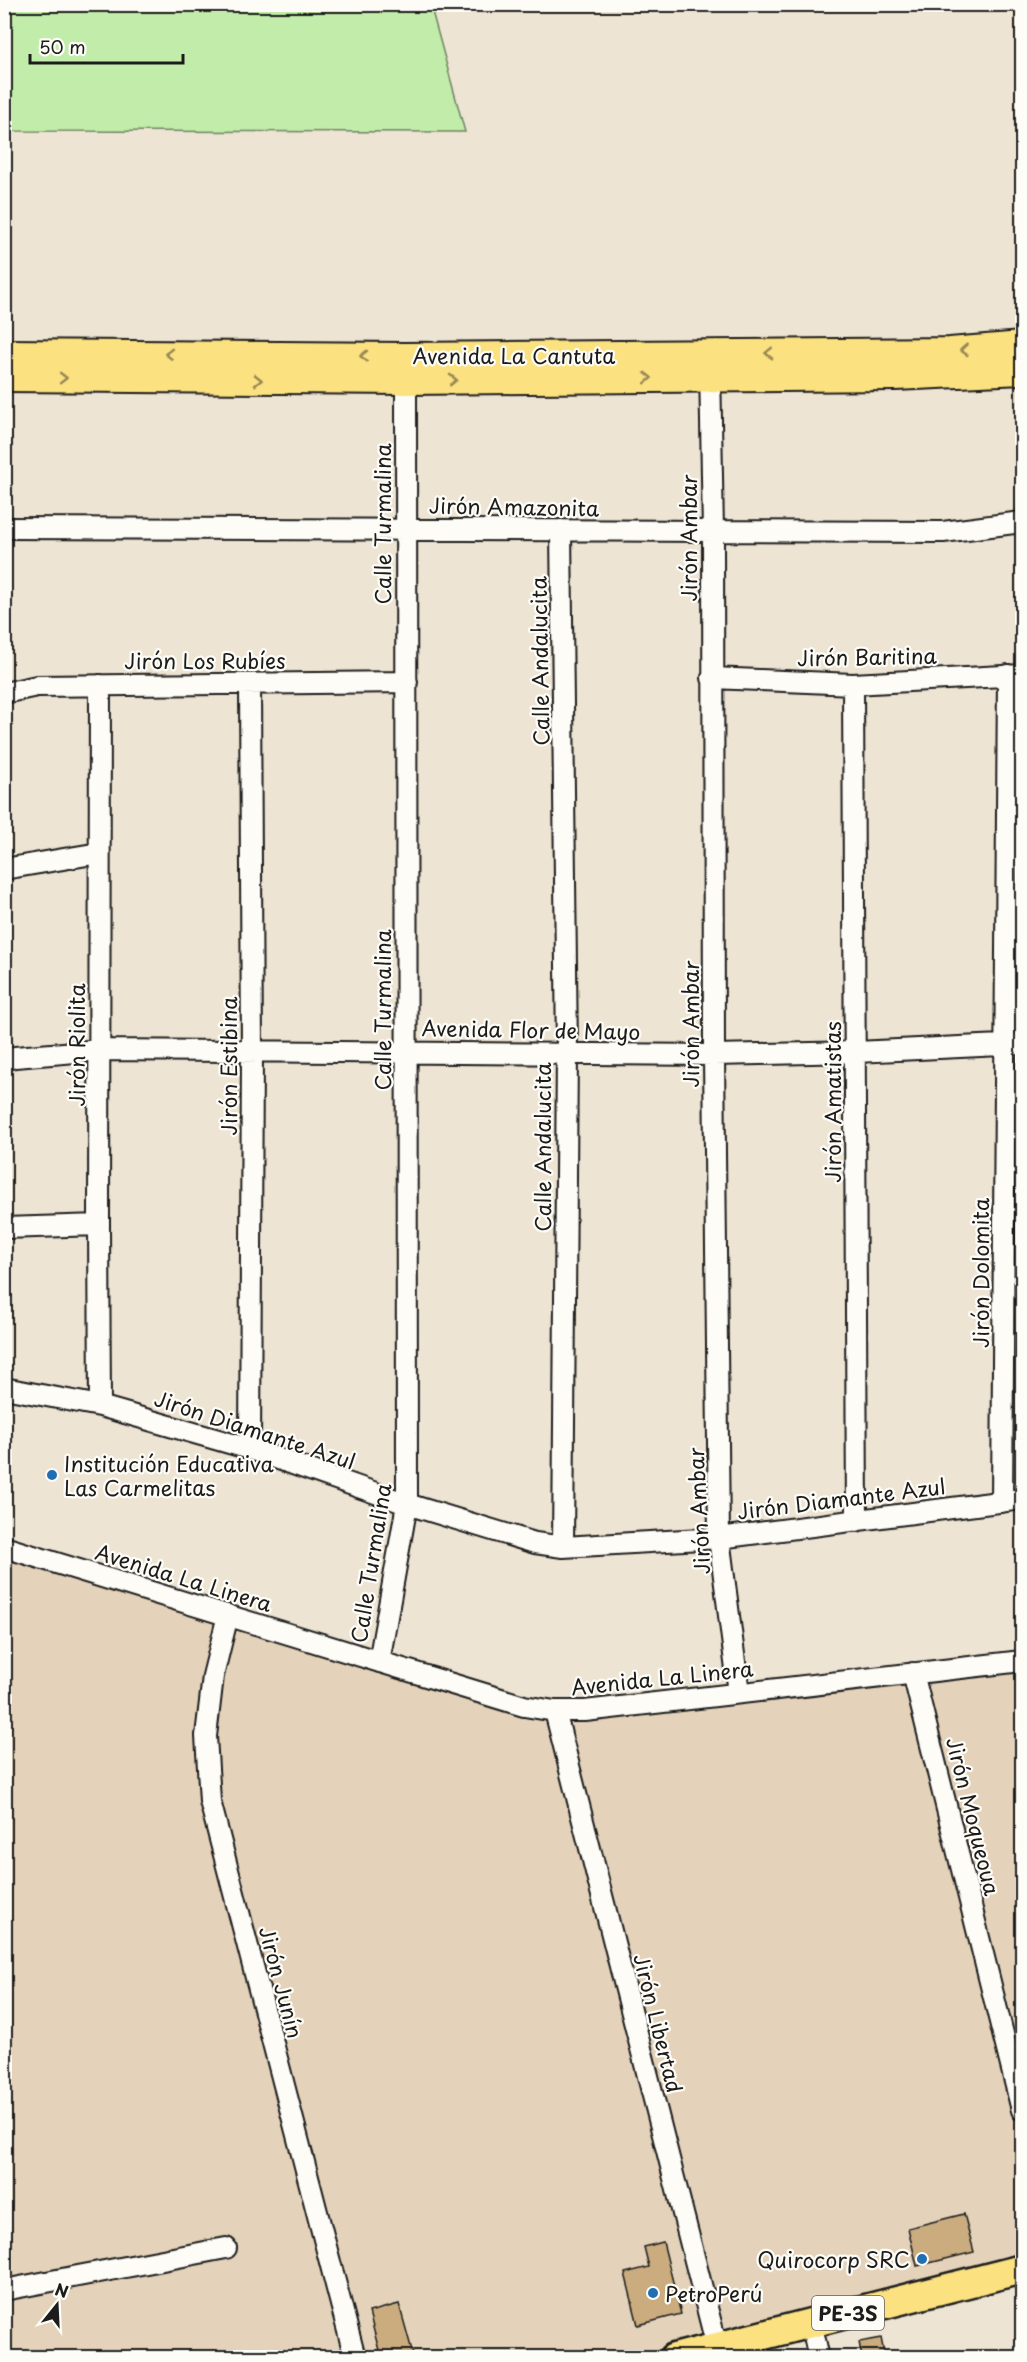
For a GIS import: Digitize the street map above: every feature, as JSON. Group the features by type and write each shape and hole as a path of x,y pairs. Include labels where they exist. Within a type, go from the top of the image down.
{"highway":[{"name":"PE-3S","path":"674,2358 1023,2269"}],"main road":[{"name":"Avenida La Cantuta","path":"4,378 406,381 1023,345"},
{"name":"Avenida La Cantuta","path":"4,353 405,356 710,365 895,377 1023,371"}],"street":[{"name":"Calle Turmalina","path":"379,1662 407,1504 405,356"},
{"name":"Jirón Ambar","path":"710,365 719,1538 739,1693"},
{"name":"Jirón Amazonita","path":"4,528 943,532 1023,522"},
{"name":"Calle Andalucita","path":"561,530 567,1053 564,1547"},
{"name":"Jirón Baritina","path":"712,678 854,684 1015,675"},
{"name":"Jirón Dolomita","path":"1002,1502 1014,1044 1015,675"},
{"name":"Jirón Los Rubíes","path":"4,693 37,686 407,682"},
{"name":"Jirón Estibina","path":"250,684 252,1053 250,1449"},
{"name":"Jirón Amatistas","path":"854,684 857,1521"},
{"name":"Jirón Riolita","path":"100,685 100,1406"},
{"path":"4,869 99,853"},
{"name":"Avenida Flor de Mayo","path":"4,1060 15,1057 100,1050 252,1053 406,1051 714,1054 856,1052 1014,1044"},
{"path":"4,1228 99,1225"},
{"name":"Jirón Diamante Azul","path":"4,1388 100,1406 250,1449 407,1504 535,1543 564,1547 719,1538 1023,1499"},
{"name":"Avenida La Linera","path":"4,1547 524,1706 555,1711 585,1711 1023,1661"},
{"name":"Jirón Junín","path":"228,1615 213,1676 206,1736 210,1801 355,2358"},
{"name":"Jirón Moqueoua","path":"913,1673 1023,2110"},
{"name":"Jirón Libertad","path":"555,1711 717,2347"},
{"path":"4,2290 226,2248"},
{"path":"811,2322 819,2358"}],"shaded area":[{"path":"4,1555 526,1715 1022,1670 1022,2260 636,2357 5,2357"}],"green space":[{"path":"430,4 465,132 5,131 5,5"}],"building":[{"path":"964,2214 974,2252 917,2266 908,2228"},
{"name":"PetroPerú","path":"663,2242 681,2314 638,2325 625,2273 649,2267 644,2247"},
{"path":"399,2304 414,2358 381,2358 369,2312"},
{"path":"881,2338 885,2358 862,2358 859,2342"}],"place":[{"name":"Institución Educativa Las Carmelitas","path":"52,1475"},
{"name":"Quirocorp SRC","path":"922,2259"},
{"name":"PetroPerú","path":"653,2293"}]}
